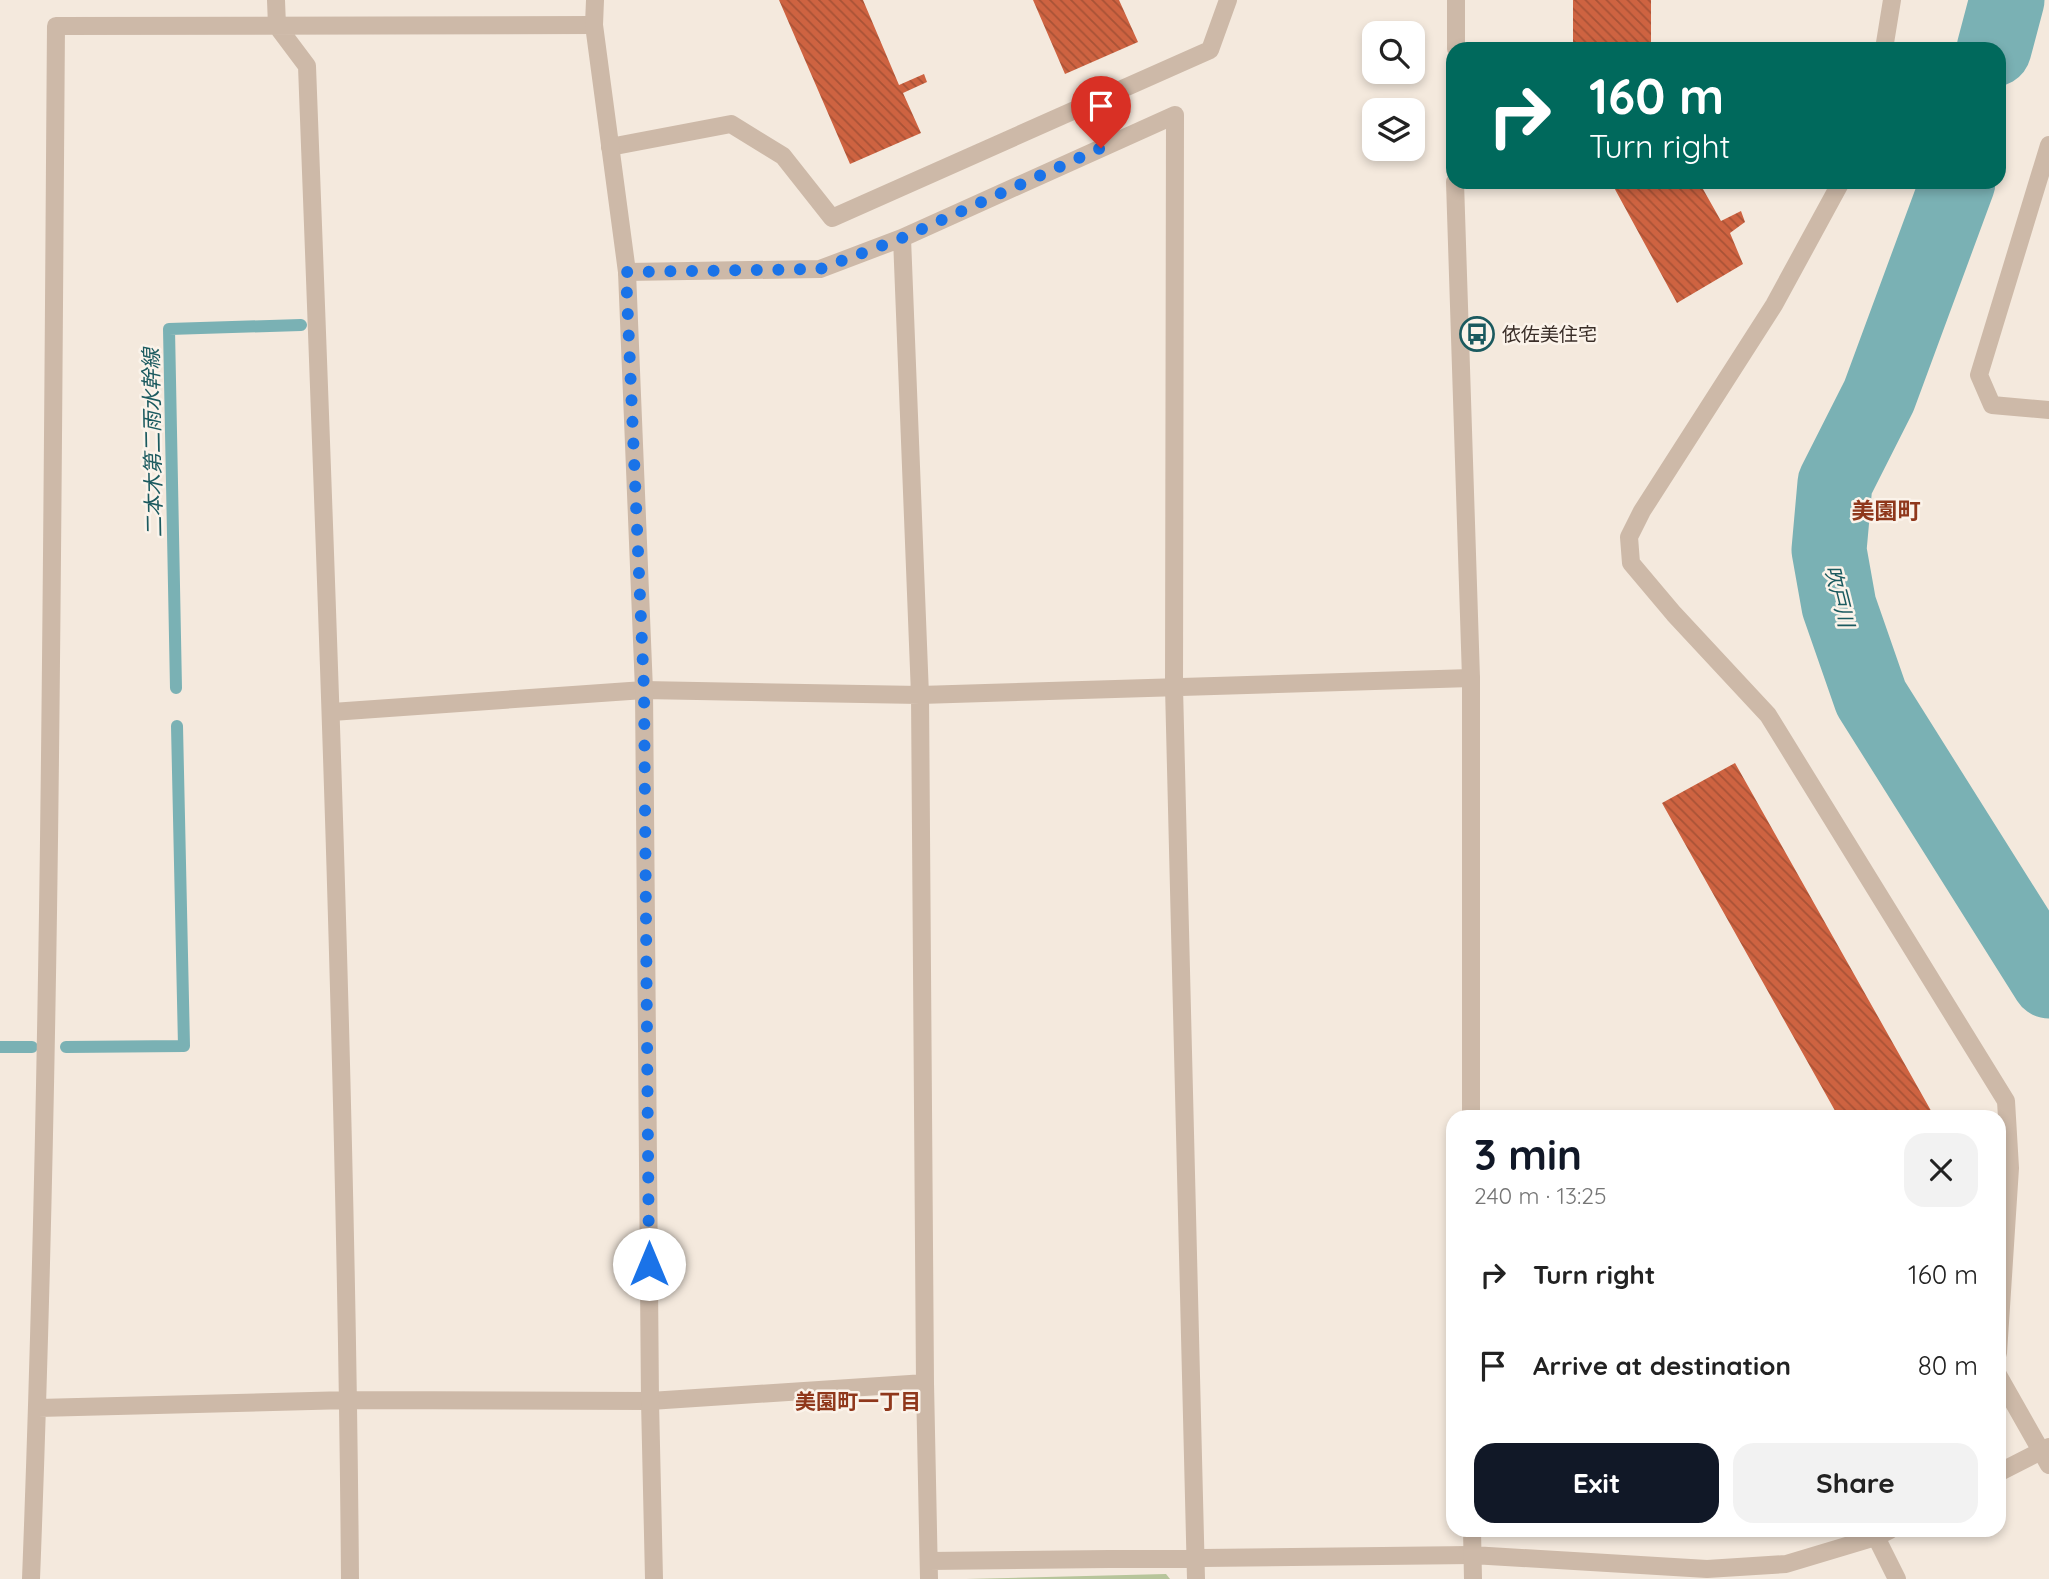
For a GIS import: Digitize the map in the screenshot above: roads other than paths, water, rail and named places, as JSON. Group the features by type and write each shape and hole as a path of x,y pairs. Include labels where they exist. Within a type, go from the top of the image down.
{"street":[{"path":"276,0 277,26 307,66 332,712 351,1579"},
{"path":"595,0 594,25 626,272 644,690 654,1579"},
{"path":"610,147 731,124 783,156 832,218 1210,50 1228,0"},
{"path":"1456,0 1456,42"},
{"path":"1885,42 1892,0"},
{"path":"31,1579 38,1408 51,720 56,26 594,25"},
{"path":"626,272 820,269 902,238 1175,115 1174,687 1196,1579"},
{"path":"2049,145 1979,375 1992,405 2049,410"},
{"path":"1455,189 1471,678 1471,1110"},
{"path":"1837,189 1774,305 1642,511 1629,537 1631,563 1674,614 1768,715 2006,1101 2010,1168 2006,1230"},
{"path":"902,238 920,695 929,1570 1195,1557 1472,1555 1666,1573 1786,1564 1870,1537"},
{"path":"332,712 644,690 920,695 1471,678"},
{"path":"38,1408 349,1400 650,1401 925,1383"},
{"path":"2006,1388 2046,1455 2006,1471"},
{"path":"1472,1537 1473,1579"},
{"path":"1884,1537 1897,1579"}],"waterway":[{"name":"吹戸川","path":"1996,42 2007,0"},
{"name":"吹戸川","path":"1955,189 1879,396 1835,483 1829,550 1839,606 1871,698 2049,981"},
{"name":"二本木第二雨水幹線","path":"176,688 169,329 301,325"},
{"name":"二本木第二雨水幹線","path":"66,1047 184,1046 177,726"},
{"name":"二本木第二雨水幹線","path":"0,1047 32,1047"}],"place":[{"name":"依佐美住宅","path":"1477,334"}],"district":[{"name":"美園町","path":"1886,510"},
{"name":"美園町一丁目","path":"858,1401"}]}
